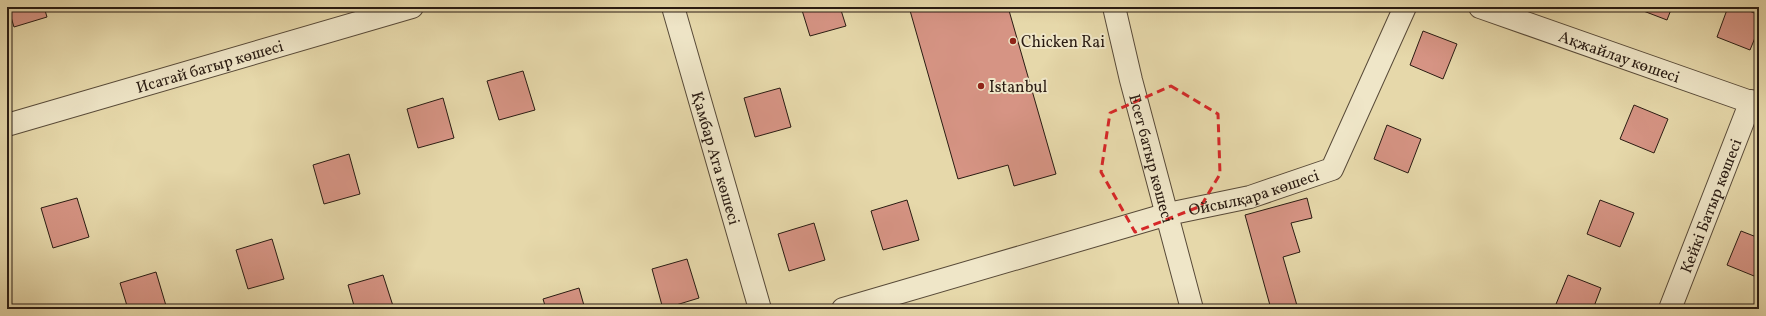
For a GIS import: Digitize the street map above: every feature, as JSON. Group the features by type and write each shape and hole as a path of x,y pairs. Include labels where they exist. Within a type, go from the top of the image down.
{"street":[{"name":"Исатай батыр көшесі","path":"7,125 412,7"},
{"name":"Қамбар Ата көшесі","path":"673,7 760,309"},
{"name":"Есет батыр көшесі","path":"1114,7 1131,80 1168,214 1192,309"},
{"name":"Ойсылқара көшесі","path":"843,309 1168,214 1250,196 1332,169 1405,7"},
{"name":"Ақжайлау көшесі","path":"1480,7 1755,103"},
{"name":"Кейкі Батыр көшесі","path":"1670,309 1755,103"}],"highlighted area":[{"path":"1171,86 1218,114 1220,174 1201,206 1135,232 1101,172 1110,113"}],"building":[{"path":"8,7 44,7 47,17 14,27"},
{"path":"801,7 840,7 846,26 810,36"},
{"name":"Istanbul","path":"909,7 1008,7 1056,174 1014,186 1008,165 958,179"},
{"path":"1633,7 1672,7 1667,20"},
{"path":"1728,7 1740,7 1759,15 1759,28 1750,50 1717,37"},
{"path":"1423,31 1457,44 1443,79 1410,65"},
{"path":"523,71 535,110 499,120 487,81"},
{"path":"780,88 791,127 755,137 744,98"},
{"path":"443,98 454,138 418,148 407,109"},
{"path":"1634,105 1668,119 1654,153 1620,139"},
{"path":"1387,125 1421,139 1408,173 1374,159"},
{"path":"349,154 360,194 324,204 313,165"},
{"path":"77,198 89,237 53,248 41,208"},
{"path":"1307,198 1312,218 1291,223 1300,252 1283,257 1298,309 1271,309 1245,215"},
{"path":"907,200 919,240 883,250 871,211"},
{"path":"1600,200 1634,213 1620,247 1587,234"},
{"path":"814,223 825,260 789,271 778,234"},
{"path":"1741,231 1759,238 1759,278 1727,265"},
{"path":"272,239 284,279 248,289 236,250"},
{"path":"687,259 699,298 663,309 652,269"},
{"path":"156,272 167,309 128,309 120,283"},
{"path":"383,275 394,309 355,309 348,285"},
{"path":"1568,275 1601,288 1593,309 1554,309"},
{"path":"579,288 585,309 546,309 543,299"},
{"path":"1033,305 1034,309 1015,309"}],"place":[{"name":"Chicken Rai","path":"1013,41"},
{"name":"Istanbul","path":"981,86"}]}
